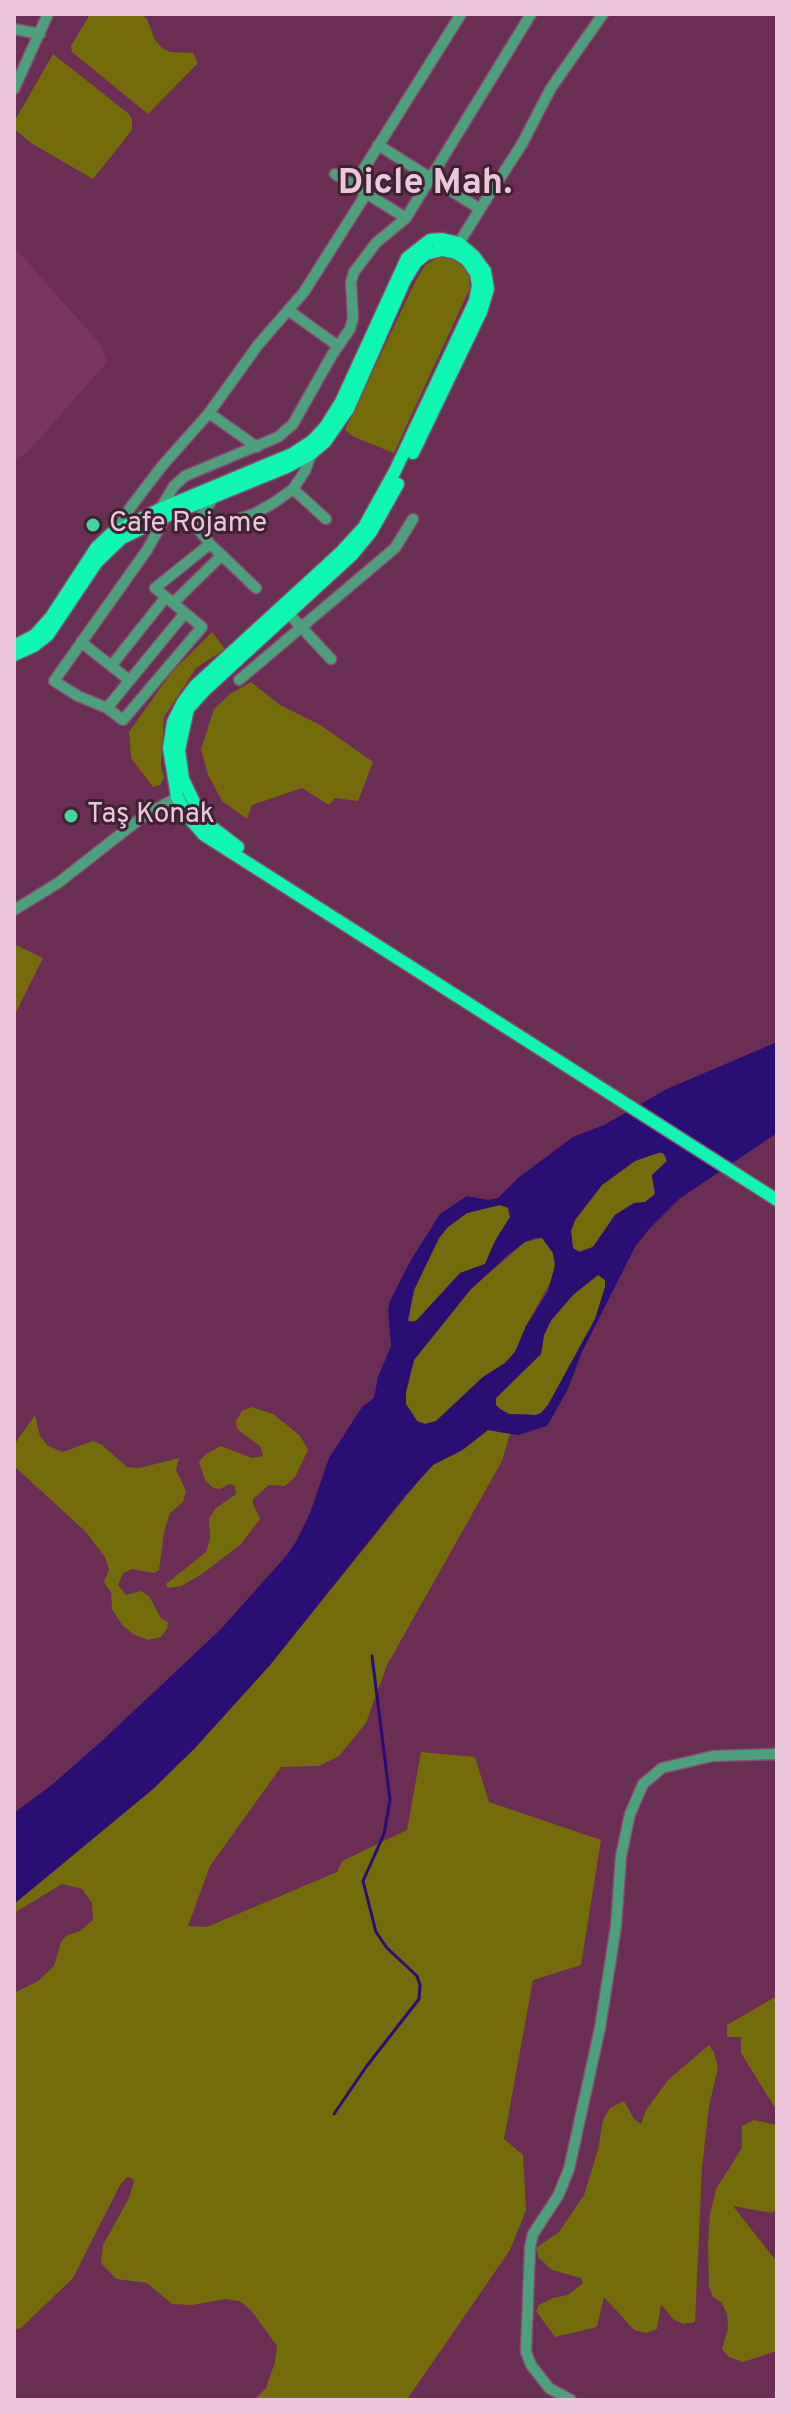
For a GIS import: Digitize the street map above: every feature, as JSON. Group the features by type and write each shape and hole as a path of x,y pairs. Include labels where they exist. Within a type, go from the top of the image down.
{"main road":[{"path":"14,646 35,635 51,617 96,548 118,529 265,467 312,441 341,402 407,258 430,240 459,243 485,271 488,289 481,312 386,507 353,554 188,709 179,750 183,779 197,808 212,827 234,845 777,1200"},
{"path":"14,655 48,635 108,548 163,512 214,497 287,467 325,442 348,409 405,280 416,262 426,254 442,250 456,253 467,260 476,273 478,286 475,301 395,471 364,527 340,553 195,686 183,702 173,722 169,748 177,797 204,835 323,906 777,1192"}],"street":[{"path":"14,89 48,14"},
{"path":"353,186 461,14"},
{"path":"210,544 155,588 202,627 123,720 107,708 78,696 54,681 147,550 174,486 185,476 278,437 293,424 350,329 354,272 376,243 406,218 531,14"},
{"path":"459,243 522,144 551,88 603,14"},
{"path":"14,29 40,34"},
{"path":"378,145 480,209"},
{"path":"335,174 406,218"},
{"path":"118,529 162,466 209,413 258,345 304,292 366,194"},
{"path":"288,310 338,346"},
{"path":"209,413 257,447"},
{"path":"200,531 254,514 293,489 305,471 311,454"},
{"path":"293,489 326,519"},
{"path":"214,497 195,525 210,544 256,588"},
{"path":"239,680 395,548 413,519"},
{"path":"111,666 170,600 222,555"},
{"path":"107,708 185,613"},
{"path":"288,613 331,659"},
{"path":"81,642 129,680"},
{"path":"14,910 58,883 118,834 190,792"},
{"path":"571,2400 549,2388 531,2365 526,2352 530,2247 533,2234 558,2196 569,2169 600,2028 616,1926 621,1856 630,1814 643,1784 662,1768 713,1756 777,1754"}],"shaded area":[{"path":"90,14 141,14 147,19 155,40 162,48 170,52 193,53 198,63 148,114 72,52 71,46"},
{"path":"53,54 129,114 132,120 132,130 93,179 31,143 14,129 14,122"},
{"path":"15,248 101,345 107,362 28,452 14,461"},
{"path":"438,258 453,258 463,266 469,276 470,288 394,453 354,437 345,430 414,284 425,265"},
{"path":"212,632 225,649 196,668 164,717 161,765 164,778 160,785 153,787 131,758 129,732 171,673"},
{"path":"251,682 280,705 322,726 373,762 358,801 335,798 329,805 302,788 252,805 247,819 222,801 208,775 201,749 214,709 230,694"},
{"path":"14,944 43,958 14,1016"},
{"path":"777,1042 777,1133 679,1199 635,1247 582,1352 567,1391 547,1426 518,1435 488,1430 462,1450 433,1465 270,1665 195,1748 153,1789 14,1904 14,1813 104,1739 220,1630 297,1540 329,1458 362,1407 374,1398 378,1377 391,1346 390,1301 440,1214 467,1196 488,1200 498,1198 518,1178 573,1137 604,1125 667,1089","holes":["661,1152 665,1155 667,1161 652,1175 655,1194 645,1202 634,1203 615,1215 593,1247 579,1252 573,1248 571,1231 575,1220 602,1185 635,1161","500,1205 508,1208 510,1217 485,1264 460,1273 416,1321 410,1322 414,1290 439,1238 467,1213","542,1238 553,1253 555,1265 548,1291 526,1326 515,1352 436,1421 425,1424 417,1421 406,1404 414,1360 471,1289 525,1242","598,1275 605,1280 595,1319 548,1405 536,1415 509,1414 500,1409 496,1398 541,1354 544,1335 551,1320 574,1294"]},
{"path":"663,1153 667,1161 652,1177 655,1194 645,1202 631,1205 615,1215 593,1247 579,1252 573,1248 571,1231 575,1220 602,1185 635,1161 650,1154"},
{"path":"500,1205 508,1207 510,1217 485,1264 460,1273 416,1321 408,1321 414,1290 439,1238 467,1213"},
{"path":"542,1238 553,1253 555,1265 552,1279 515,1352 436,1421 425,1424 417,1421 406,1404 414,1360 471,1289 525,1242"},
{"path":"598,1275 605,1280 605,1287 595,1319 548,1405 536,1415 509,1414 500,1409 496,1398 541,1354 544,1335 551,1321 574,1294"},
{"path":"251,1407 273,1414 300,1436 308,1450 295,1477 285,1486 269,1485 253,1499 260,1519 241,1544 202,1574 181,1586 168,1588 166,1584 206,1552 210,1539 209,1518 216,1508 236,1494 235,1486 229,1484 220,1489 213,1488 205,1480 199,1462 221,1446 252,1458 263,1456 260,1446 237,1429 236,1421 242,1411"},
{"path":"35,1415 40,1436 48,1446 63,1452 93,1441 127,1467 139,1468 179,1458 176,1470 186,1491 183,1502 170,1513 159,1570 154,1573 132,1569 123,1573 118,1585 126,1595 141,1591 149,1596 161,1618 168,1622 161,1637 148,1640 122,1625 112,1609 111,1592 104,1582 109,1570 105,1557 86,1532 14,1466 14,1445"},
{"path":"488,1430 510,1434 502,1461 387,1665 366,1723 339,1756 319,1766 281,1767 210,1866 188,1926 207,1927 337,1872 342,1861 407,1830 421,1752 475,1757 489,1802 601,1840 581,1965 533,1980 504,2139 523,2155 526,2210 510,2250 408,2398 254,2400 266,2388 277,2346 250,2309 239,2301 226,2299 192,2305 172,2304 147,2283 116,2279 101,2263 103,2245 129,2198 134,2182 127,2177 120,2185 73,2278 21,2328 14,2330 14,1993 38,1981 54,1966 61,1942 66,1936 80,1931 93,1920 92,1903 82,1889 62,1884 14,1913 14,1904 153,1789 195,1748 270,1665 425,1473 433,1465 463,1450"},
{"path":"777,1996 777,2111 741,2053 741,2037 727,2037 727,2025"},
{"path":"709,2045 718,2068 709,2106 702,2168 695,2322 683,2324 673,2319 661,2304 657,2329 646,2333 634,2330 604,2297 597,2327 555,2337 536,2311 539,2305 568,2295 583,2283 581,2278 552,2270 539,2258 536,2248 559,2232 584,2195 598,2150 603,2120 610,2108 624,2101 634,2119 641,2124 646,2110 668,2080"},
{"path":"754,2120 777,2125 777,2208 772,2213 733,2206 777,2262 777,2351 743,2362 729,2357 722,2349 728,2328 727,2314 709,2287 708,2243 716,2189 742,2148 742,2126"}],"waterway":[{"path":"334,2114 419,1999 417,1976 387,1948 376,1932 363,1881 384,1834 390,1800 372,1656"}],"place":[{"name":"Cafe Rojame","path":"93,525"},
{"name":"Taş Konak","path":"71,816"}],"district":[{"name":"Dicle Mah.","path":"425,186"}]}
